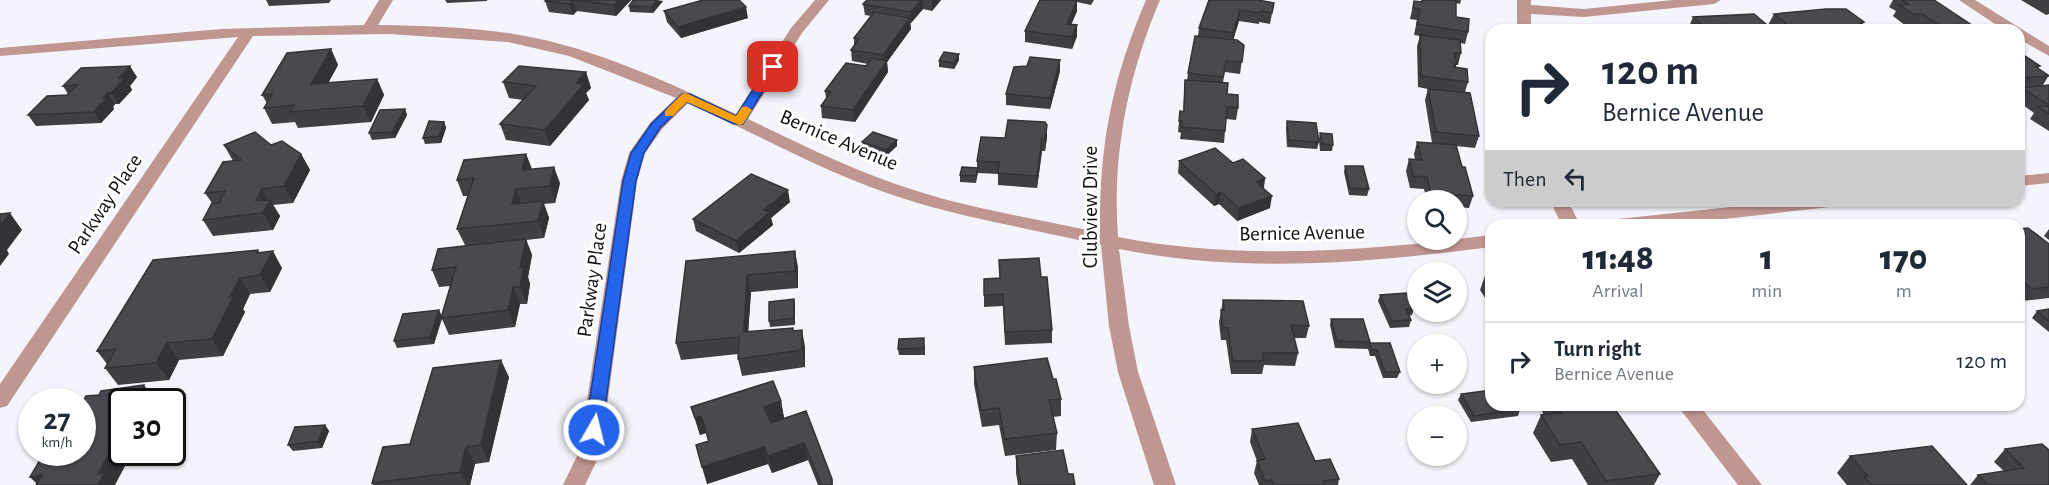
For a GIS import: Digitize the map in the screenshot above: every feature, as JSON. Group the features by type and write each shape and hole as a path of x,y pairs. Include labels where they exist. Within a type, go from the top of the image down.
{"street":[{"path":"369,29 386,0"},
{"path":"739,122 796,31 822,0"},
{"name":"Clubview Drive","path":"1153,0 1140,26 1123,79 1112,138 1109,239 1128,373 1165,485"},
{"path":"1524,24 1524,4 1584,13 1714,0"},
{"path":"1966,0 2004,24"},
{"name":"Bernice Avenue","path":"0,52 248,32 369,29 523,40 577,53 686,97 873,182 964,210 1166,251 1263,258 1328,258 1485,242"},
{"name":"Parkway Place","path":"0,400 248,32"},
{"path":"2025,37 2049,52"},
{"name":"Parkway Place","path":"574,485 590,452 629,181 638,153 656,126 686,97"},
{"path":"2025,181 2049,178"},
{"path":"1673,219 1784,207"},
{"path":"1692,411 1751,485"}],"building":[{"path":"546,0 573,0 570,4"},
{"path":"573,0 619,0 614,5"},
{"path":"633,0 657,0 652,7 629,6"},
{"path":"703,0 739,0 746,7 678,27 664,11"},
{"path":"867,0 921,0 911,12 863,4"},
{"path":"1040,0 1077,0 1067,24 1077,25 1072,37 1025,31"},
{"path":"1209,0 1258,0 1274,3 1272,13 1240,10 1233,33 1199,28"},
{"path":"1422,0 1456,0 1456,17 1469,19 1468,32 1417,24 1420,9 1413,8 1414,1 1422,2"},
{"path":"1902,0 1934,0 1970,24 1937,24 1922,14 1913,14 1899,5 1908,4"},
{"path":"1846,9 1864,22 1860,23 1862,24 1786,24 1774,14"},
{"path":"874,12 910,18 883,55 851,50 859,39 854,38"},
{"path":"1754,14 1766,24 1701,24 1693,17"},
{"path":"1420,35 1460,40 1461,53 1454,53 1457,64 1454,64 1454,67 1467,69 1468,82 1421,76"},
{"path":"1195,36 1237,40 1244,45 1242,62 1226,61 1223,77 1188,73"},
{"path":"331,49 311,84 377,79 363,106 290,112 294,105 264,108 272,94 262,95 287,53"},
{"path":"944,52 959,54 954,63 939,61"},
{"path":"2025,56 2040,66 2036,67 2049,76 2025,78"},
{"path":"1030,57 1060,60 1050,98 1006,94 1014,67 1027,66"},
{"path":"872,58 887,61 853,110 821,106 831,92 825,91 846,63 866,66"},
{"path":"130,66 119,78 125,78 111,93 107,93 103,98 107,98 94,112 28,115 47,96 67,95 77,85 63,86 81,68"},
{"path":"519,66 586,72 576,83 584,84 545,130 500,124 536,86 503,82"},
{"path":"1185,80 1228,83 1227,94 1238,95 1238,108 1227,107 1225,131 1182,127 1182,121 1179,121 1180,111 1184,112"},
{"path":"2049,85 2049,105 2025,90 2025,88"},
{"path":"1428,89 1470,93 1479,136 1436,132"},
{"path":"2049,106 2049,114 2038,107"},
{"path":"405,109 392,132 369,133 380,110"},
{"path":"1008,120 1045,122 1047,125 1045,140 1042,139 1037,176 998,173 999,162 977,161 981,137 1005,138"},
{"path":"429,121 444,122 439,136 423,138"},
{"path":"1287,121 1316,123 1319,142 1288,140"},
{"path":"255,132 271,145 282,141 301,154 284,186 262,189 256,201 270,200 263,213 203,220 212,203 219,203 225,191 205,193 223,162 241,160 224,145"},
{"path":"873,132 897,140 886,150 862,142"},
{"path":"1320,133 1332,134 1333,145 1322,144"},
{"path":"1417,142 1456,145 1473,196 1467,196 1467,190 1430,190 1427,177 1413,176 1409,159 1422,160"},
{"path":"1215,148 1233,163 1243,159 1265,178 1256,182 1272,196 1239,208 1221,192 1216,194 1179,161"},
{"path":"526,154 522,170 554,167 550,186 516,189 512,204 543,201 538,221 457,229 474,178 457,180 464,160"},
{"path":"1345,166 1363,166 1369,189 1350,188"},
{"path":"962,167 978,168 976,176 960,175"},
{"path":"751,174 788,190 764,210 770,212 736,241 693,219"},
{"path":"10,213 0,226 0,214"},
{"path":"2025,228 2028,228 2049,244 2049,287 2032,289 2025,283"},
{"path":"526,239 520,268 524,267 520,287 513,287 508,310 441,318 456,267 432,270 438,249"},
{"path":"258,250 257,253 273,251 260,275 240,278 212,339 167,343 156,363 105,368 116,349 97,351 153,260"},
{"path":"795,251 795,271 747,275 744,332 793,328 793,331 802,330 802,350 738,359 739,337 676,343 686,261"},
{"path":"1039,258 1041,277 1047,277 1052,330 1005,332 1003,294 984,295 984,279 1000,278 999,260"},
{"path":"1407,293 1407,320 1392,321 1380,295"},
{"path":"794,299 794,318 769,321 769,302"},
{"path":"1223,300 1303,301 1309,326 1291,325 1298,353 1263,353 1264,361 1233,361 1228,328 1223,328 1221,310 1224,310"},
{"path":"2049,309 2049,321 2037,311"},
{"path":"439,310 430,337 394,341 403,314"},
{"path":"1331,319 1363,319 1370,342 1337,341"},
{"path":"924,338 924,348 898,349 899,339"},
{"path":"1369,343 1390,343 1400,372 1385,372 1377,350 1372,350"},
{"path":"1047,358 1061,399 1049,400 1057,433 1005,439 999,408 981,410 974,367"},
{"path":"501,360 481,445 466,447 460,472 372,483 383,447 410,444 433,368"},
{"path":"773,381 781,401 764,407 771,423 806,411 832,479 832,485 820,485 804,443 768,456 764,447 702,467 696,445 709,441 701,416 695,418 691,407"},
{"path":"144,385 143,388 122,388"},
{"path":"108,390 108,455 98,474 104,473 98,485 36,485 42,475 30,477 36,466 96,466 96,395 101,391"},
{"path":"1485,391 1485,411 1507,411 1474,416 1461,394"},
{"path":"1560,411 1616,411 1660,474 1606,481 1581,442 1560,445 1541,415 1562,413"},
{"path":"1298,423 1315,461 1330,459 1339,479 1323,481 1325,485 1274,485 1272,480 1265,481 1257,461 1265,459 1252,429"},
{"path":"325,425 318,441 288,445 295,427"},
{"path":"2042,444 2049,450 2049,485 1988,485 1978,475 2024,468 2005,449"},
{"path":"1932,446 1967,485 1872,485 1864,477 1868,476 1850,456"},
{"path":"1063,450 1068,474 1073,474 1075,485 1021,485 1016,456"}],"slow traffic":[{"path":"669,113 686,97 739,122 746,110"}],"route":[{"path":"594,430 629,181 638,153 656,126 686,97 739,122 773,67"}]}
